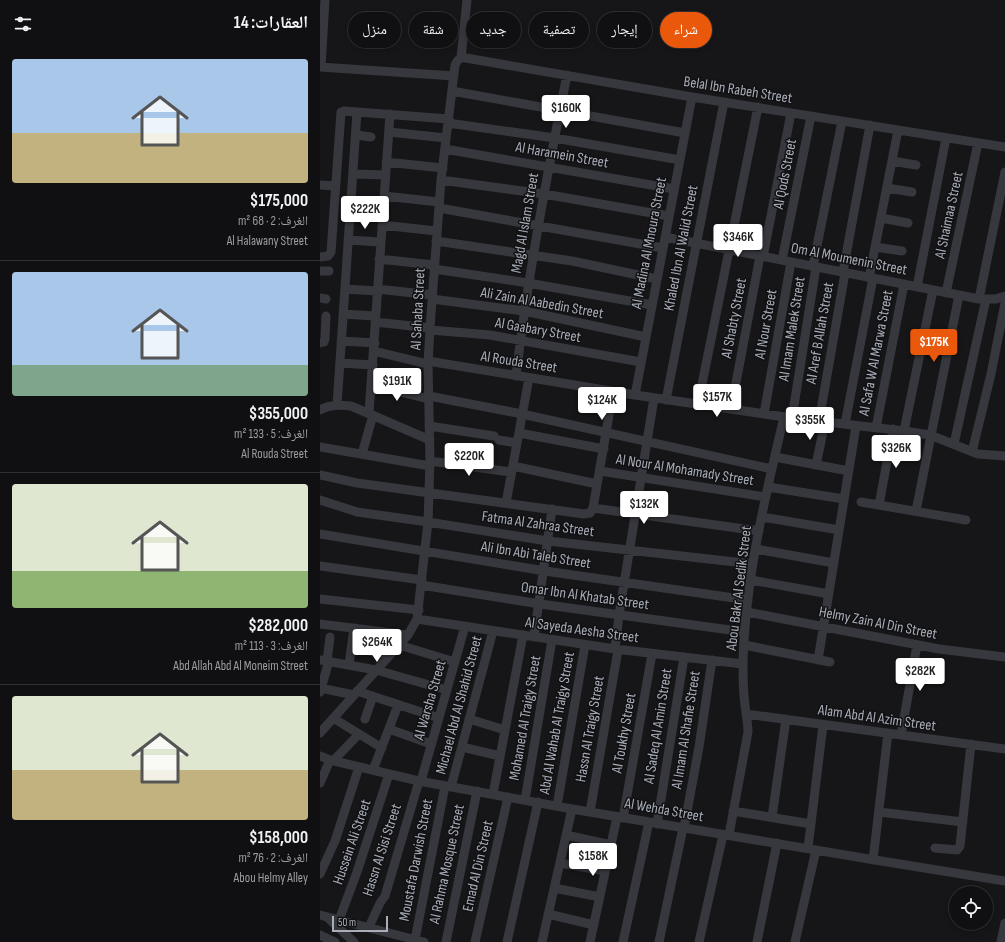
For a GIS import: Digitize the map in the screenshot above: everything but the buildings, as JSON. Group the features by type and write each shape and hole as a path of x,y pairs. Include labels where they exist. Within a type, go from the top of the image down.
{"street":[{"name":"Al Sahaba Street","path":"418,614 428,522 430,440 428,363 436,231 455,65 457,60 464,58 467,0"},
{"path":"323,4 320,67 454,76"},
{"name":"Belal Ibn Rabeh Street","path":"464,58 724,102 1005,147"},
{"name":"Magd Al Islam Street","path":"516,376 528,283 567,75"},
{"path":"452,91 685,132"},
{"name":"Al Madina Al Mnoura Street","path":"634,395 692,96"},
{"name":"Khaled Ibn Al Walid Street","path":"666,400 724,102"},
{"path":"698,404 758,107"},
{"path":"320,257 328,256 331,252 340,112 390,114 448,121 680,160"},
{"path":"337,405 357,112"},
{"name":"Al Shabty Street","path":"731,409 791,112"},
{"path":"362,454 371,414 375,319 390,114"},
{"name":"Al Qods Street","path":"786,261 811,116"},
{"name":"Al Imam Malek Street","path":"788,418 814,267 842,121"},
{"name":"Al Aref B Allah Street","path":"816,464 844,272 870,125"},
{"path":"845,424 871,278 875,247 898,130"},
{"path":"388,132 446,138"},
{"path":"356,135 371,136"},
{"path":"917,287 946,138"},
{"name":"Al Shaimaa Street","path":"946,293 978,143"},
{"name":"Al Haramein Street","path":"445,149 674,189"},
{"path":"892,161 916,165"},
{"path":"386,162 443,168"},
{"path":"954,444 1005,172"},
{"path":"353,174 385,175"},
{"path":"441,180 544,194 669,216"},
{"path":"320,185 335,186"},
{"path":"887,188 912,192"},
{"path":"384,196 439,205 663,248"},
{"path":"350,212 382,214"},
{"path":"881,218 908,223"},
{"path":"382,225 436,231"},
{"name":"Om Al Moumenin Street","path":"665,237 946,293 982,299 996,299 1005,296"},
{"path":"348,240 380,242"},
{"path":"436,241 572,261 657,279"},
{"path":"875,247 902,252"},
{"path":"379,259 528,283 652,306"},
{"name":"Al Nour Street","path":"764,414 786,261"},
{"name":"Al Safa W Al Marwa Street","path":"876,428 904,284"},
{"name":"Ali Zain Al Aabedin Street","path":"345,289 377,290 432,297 524,312 646,337"},
{"path":"904,430 934,290"},
{"path":"916,511 959,295"},
{"path":"972,452 991,374 1005,303"},
{"name":"Al Gaabary Street","path":"343,314 430,329 490,335 641,362"},
{"path":"320,343 324,342 325,339 326,316"},
{"name":"Al Rouda Street","path":"341,341 374,347 428,363 788,418 904,430 930,435 984,456 1005,456"},
{"path":"340,363 373,365"},
{"path":"506,503 529,378"},
{"path":"372,385 429,398 522,414 772,469"},
{"path":"320,475 357,483 587,514 590,513 593,508 613,392"},
{"name":"Hassn Al Traigy Street","path":"590,812 616,650 624,582 654,398"},
{"path":"320,410 325,407 337,405 351,406 430,440"},
{"name":"Abou Bakr Al Sedik Street","path":"699,942 733,811 748,732 743,664 748,600 753,564 768,486 775,457 788,418"},
{"path":"429,426 517,443"},
{"path":"818,660 856,426"},
{"path":"879,505 893,429"},
{"path":"519,433 604,449"},
{"path":"320,447 430,464 512,469 597,484"},
{"path":"775,457 849,471"},
{"name":"Al Nour Al Mohamady Street","path":"600,471 766,497"},
{"path":"768,486 844,499"},
{"name":"Fatma Al Zahraa Street","path":"320,500 357,512 548,541 753,564"},
{"path":"861,502 966,520"},
{"path":"593,508 759,531"},
{"path":"534,637 545,571 552,509"},
{"path":"762,517 839,530"},
{"name":"Ali Ibn Abi Taleb Street","path":"320,534 545,571 748,600"},
{"path":"756,549 834,563"},
{"name":"Omar Ibn Al Khatab Street","path":"320,566 540,604 745,632"},
{"path":"751,580 829,594"},
{"name":"Al Sayeda Aesha Street","path":"320,599 418,614 465,626 493,631 616,650 743,664"},
{"name":"Helmy Zain Al Din Street","path":"747,612 956,652 1005,657"},
{"path":"320,733 408,635 418,614"},
{"path":"320,624 408,635"},
{"name":"Al Warsha Street","path":"420,781 465,626"},
{"path":"349,665 354,628"},
{"name":"Michael Abd Al Shahid Street","path":"448,786 462,747 493,631"},
{"path":"493,794 523,635"},
{"path":"330,637 320,690 373,696 439,718"},
{"name":"Mohamed Al Traigy Street","path":"525,800 552,640"},
{"name":"Abd Al Wahab Al Traigy Street","path":"557,806 585,645"},
{"path":"744,645 830,662"},
{"path":"901,735 917,645"},
{"path":"398,646 455,662"},
{"path":"368,651 390,655"},
{"name":"Al Toukhy Street","path":"590,942 611,844 620,817 652,654"},
{"name":"Al Sadeq Al Amin Street","path":"623,942 653,823 684,657"},
{"name":"Al Imam Al Shafie Street","path":"683,828 699,747 712,660"},
{"path":"325,661 376,670 447,690"},
{"path":"365,719 373,696"},
{"path":"373,770 398,705"},
{"name":"Alam Abd Al Azim Street","path":"746,714 1005,749"},
{"path":"333,718 382,748"},
{"path":"469,720 505,730"},
{"path":"772,817 786,720"},
{"path":"795,942 812,849 811,824 823,725"},
{"path":"389,729 431,744"},
{"path":"320,783 331,760 359,734"},
{"path":"873,860 888,734"},
{"path":"935,848 954,850 959,848 971,744"},
{"path":"462,747 500,756"},
{"name":"Al Wehda Street","path":"320,756 331,760 420,781 572,809 1005,881"},
{"path":"320,874 335,841 359,767"},
{"name":"Hussein Ali Street","path":"339,920 358,872 389,774"},
{"name":"Hassn Al Sisi Street","path":"369,927 380,903 385,896 420,781"},
{"name":"Moustafa Darwish Street","path":"415,940 448,786"},
{"name":"Al Rahma Mosque Street","path":"446,942 477,791"},
{"name":"Emad Al Din Street","path":"475,942 508,797"},
{"path":"507,942 538,802"},
{"path":"544,942 548,914 572,809"},
{"path":"733,811 811,824"},
{"path":"879,812 963,822"},
{"path":"659,942 683,828"},
{"path":"566,835 611,844"},
{"path":"757,942 777,843"},
{"path":"560,863 605,871"},
{"path":"554,888 600,897"},
{"path":"548,914 594,925"},
{"path":"324,916 424,942"},
{"path":"324,916 354,942"},
{"path":"1001,942 1005,923"},
{"path":"320,935 335,942"}]}
